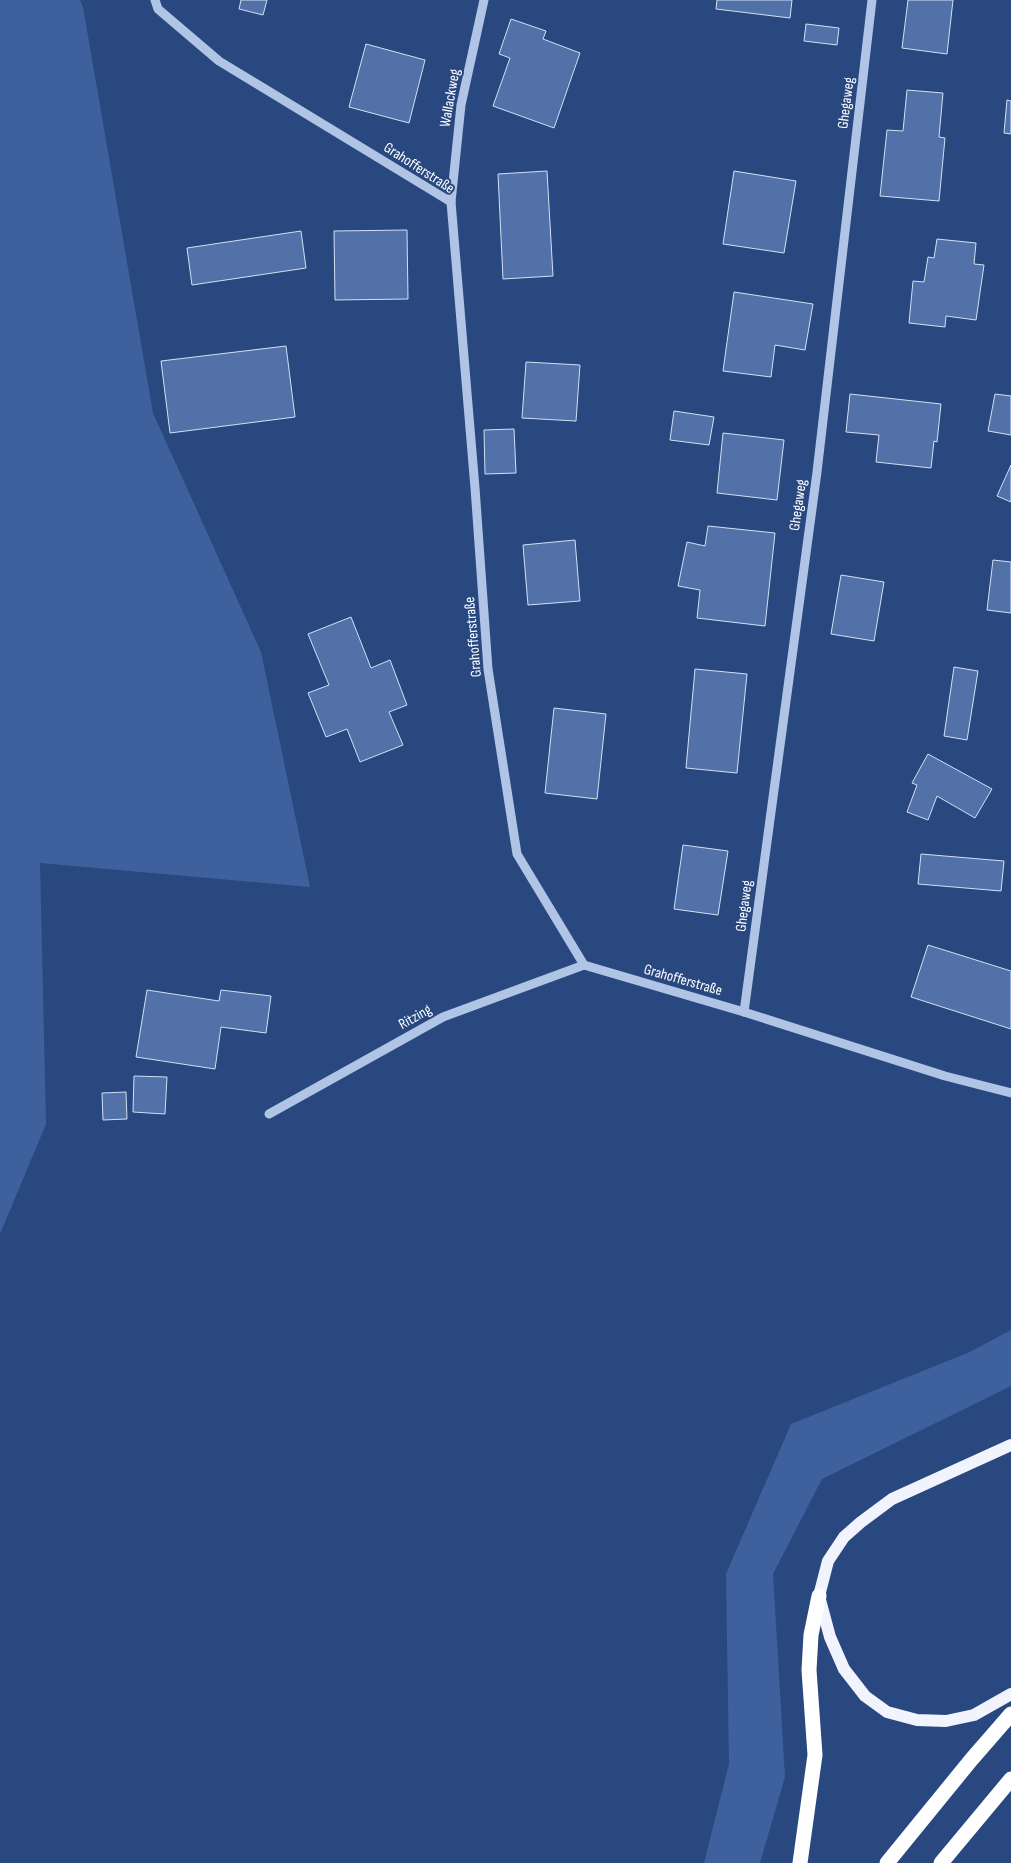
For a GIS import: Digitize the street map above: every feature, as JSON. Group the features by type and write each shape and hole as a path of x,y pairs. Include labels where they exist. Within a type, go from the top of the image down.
{"highway":[{"path":"800,1863 815,1755 809,1670 811,1635 819,1596"},
{"path":"887,1863 1011,1714"},
{"path":"941,1863 1011,1779"}],"main road":[{"path":"1011,1445 892,1499 861,1522 844,1537 828,1561 819,1596 830,1637 844,1669 865,1696 887,1712 918,1720 946,1721 974,1715 1011,1694"}],"street":[{"name":"Grahofferstraße","path":"155,0 158,9 219,61 451,202 488,670 517,854 584,965 663,990 744,1012 945,1076 1011,1093"},
{"name":"Wallackweg","path":"451,202 461,105 484,0"},
{"name":"Ghegaweg","path":"744,1012 817,472 872,0"},
{"name":"Ritzing","path":"269,1114 443,1017 584,965"}],"shaded area":[{"path":"0,0 80,0 83,7 153,413 261,652 310,887 40,863 46,1124 0,1234"},
{"path":"1011,1330 1011,1386 822,1479 773,1574 785,1777 760,1863 704,1863 729,1764 726,1574 791,1424 970,1352"}],"building":[{"path":"241,0 267,0 263,15 239,9"},
{"path":"717,0 792,0 790,18 716,9"},
{"path":"908,0 953,0 947,54 902,48"},
{"path":"511,19 546,31 543,39 580,53 554,128 493,106 510,58 499,54"},
{"path":"806,24 839,28 837,45 804,41"},
{"path":"366,44 425,60 409,123 349,107"},
{"path":"907,90 943,93 939,137 945,138 939,201 880,196 887,130 903,131"},
{"path":"1007,100 1011,101 1011,134 1004,133"},
{"path":"547,171 553,276 503,279 498,174"},
{"path":"734,171 796,181 784,253 723,244"},
{"path":"407,230 408,299 335,300 334,231"},
{"path":"301,231 306,268 192,285 187,248"},
{"path":"937,239 976,243 974,264 984,265 976,320 946,316 945,327 909,323 913,281 924,282 928,257 934,258"},
{"path":"734,292 813,304 805,350 775,345 771,377 723,371"},
{"path":"286,346 295,417 170,433 161,361"},
{"path":"526,362 580,365 576,421 522,418"},
{"path":"850,394 941,404 937,442 934,441 931,468 876,462 879,435 846,432"},
{"path":"995,394 1011,396 1011,435 988,431"},
{"path":"674,411 714,417 709,445 670,440"},
{"path":"514,429 516,473 485,474 484,430"},
{"path":"723,433 784,440 777,500 717,493"},
{"path":"1011,465 1011,502 997,496"},
{"path":"708,526 775,533 765,626 697,618 700,590 678,586 687,542 705,546"},
{"path":"575,540 580,601 528,605 523,545"},
{"path":"993,560 1011,562 1011,613 987,610"},
{"path":"841,575 884,582 874,641 831,634"},
{"path":"351,617 371,668 390,660 407,705 389,712 403,745 360,762 347,729 326,737 308,693 329,685 308,634"},
{"path":"954,667 978,671 967,740 944,736"},
{"path":"695,669 747,674 737,773 686,768"},
{"path":"554,708 606,714 597,799 545,793"},
{"path":"928,754 992,789 975,818 937,796 928,820 907,812 917,785 912,783"},
{"path":"683,845 728,851 718,915 674,909"},
{"path":"921,854 1004,861 1001,891 918,884"},
{"path":"928,945 1011,971 1011,1029 911,997"},
{"path":"147,990 219,1001 221,990 271,996 266,1033 221,1027 215,1069 136,1057"},
{"path":"134,1076 167,1077 165,1114 133,1112"},
{"path":"126,1092 127,1119 103,1120 102,1093"}]}
